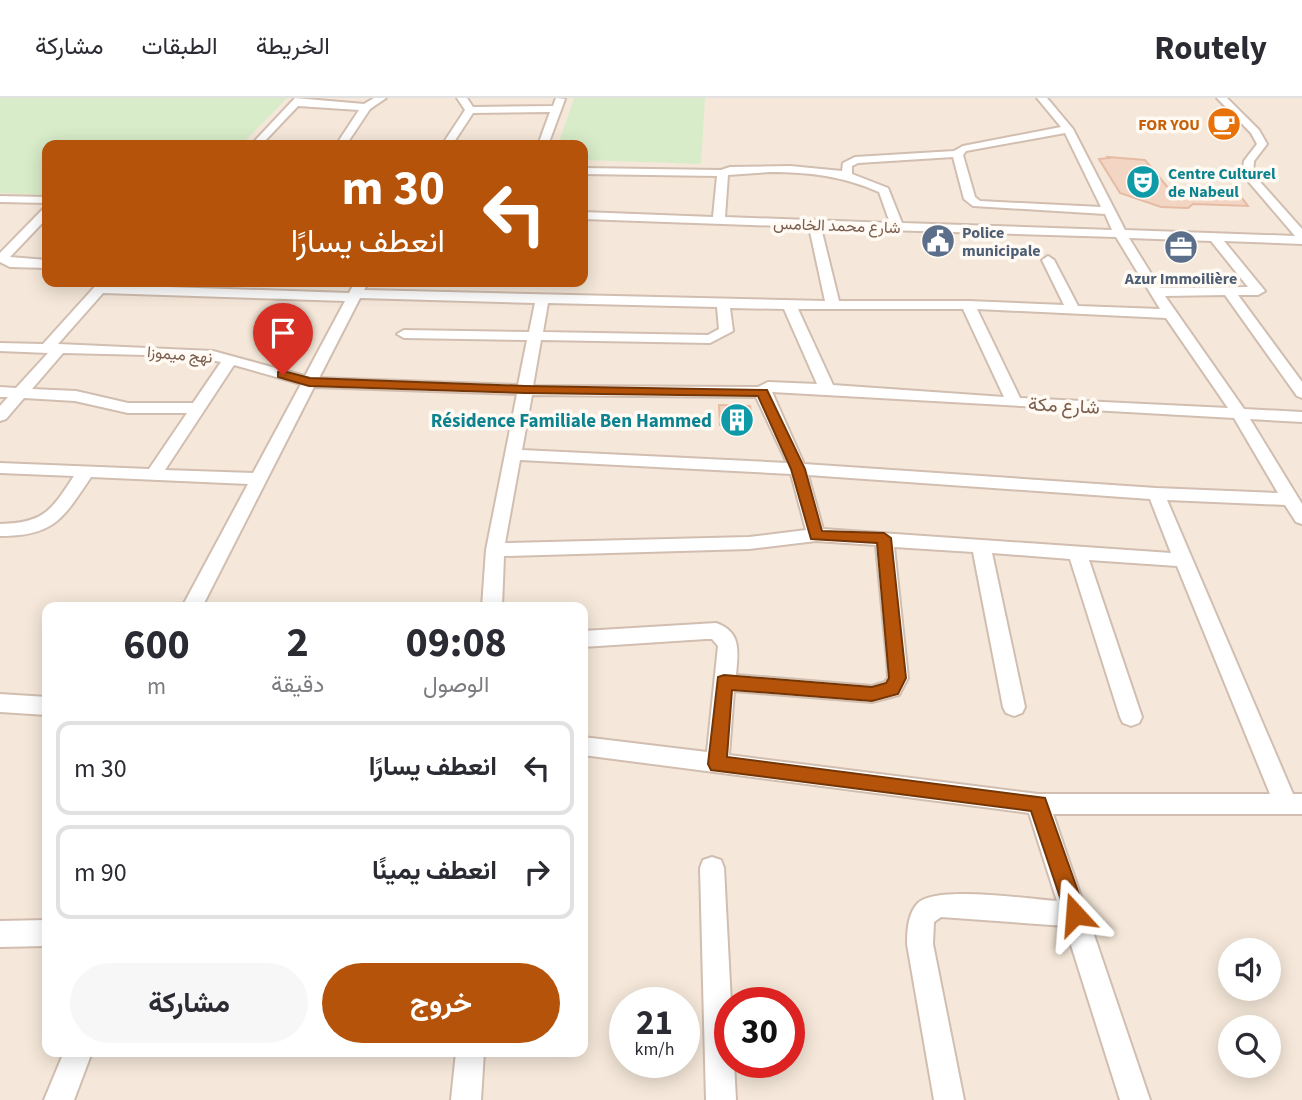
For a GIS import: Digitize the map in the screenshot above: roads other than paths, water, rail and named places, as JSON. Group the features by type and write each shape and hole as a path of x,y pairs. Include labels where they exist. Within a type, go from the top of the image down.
{"street":[{"path":"344,140 366,107 381,98"},
{"path":"462,98 470,110"},
{"path":"545,140 560,98"},
{"path":"1042,98 1068,129 1121,235 1170,314 1239,414 1302,518"},
{"path":"1222,98 1255,132 1262,144 1249,161 1247,174 1302,238"},
{"path":"261,140 298,101 366,107"},
{"path":"470,110 556,109"},
{"path":"450,140 470,110"},
{"path":"588,171 723,173 730,170 814,168 847,174 881,173 957,153 962,149 1068,129"},
{"path":"957,153 970,199 977,204 1108,212"},
{"path":"847,174 847,165 855,160 881,173 898,227"},
{"path":"719,221 723,173"},
{"path":"0,199 42,200"},
{"path":"42,216 2,258 10,263 42,264"},
{"name":"شارع محمد الخامس","path":"588,216 1215,238 1302,238"},
{"path":"814,224 833,305"},
{"path":"1156,292 1258,291 1215,238"},
{"path":"1048,260 1072,308"},
{"path":"0,416 22,392 101,287"},
{"path":"188,287 542,299 968,305 1170,314"},
{"path":"449,296 453,287"},
{"path":"195,602 357,291"},
{"path":"1230,293 1302,393"},
{"path":"492,602 495,550 542,299"},
{"path":"404,334 710,339 726,331 723,303"},
{"path":"789,304 827,389"},
{"path":"968,305 1014,402"},
{"name":"نهج ميموزا","path":"0,347 189,352 230,360 309,382 525,390 762,392"},
{"path":"153,475 230,360"},
{"name":"شارع مكة","path":"762,392 768,387 827,389 1302,418"},
{"path":"0,392 76,396 101,404 128,408 198,408"},
{"path":"762,392 798,469 816,535"},
{"path":"513,455 798,469 1156,494 1289,499"},
{"path":"0,468 259,479"},
{"path":"0,530 24,531 52,521 86,472"},
{"path":"588,747 1038,804 1294,804 1156,494"},
{"path":"495,550 749,542 816,535 1184,560"},
{"path":"724,682 872,694 892,689 898,678 884,538"},
{"path":"981,545 1014,707"},
{"path":"1077,551 1131,718"},
{"path":"588,639 716,631 728,641 717,764"},
{"path":"0,703 42,706"},
{"path":"1038,804 1135,1100"},
{"path":"712,869 721,1100"},
{"path":"949,1100 920,944 920,923 925,913 932,907 941,905 1075,914"},
{"path":"0,934 42,933"},
{"path":"60,1100 76,1057"},
{"path":"466,1100 470,1057"}],"place":[{"name":"FOR YOU","path":"1224,124"},
{"name":"Centre Culturel de Nabeul","path":"1143,182"},
{"name":"Police municipale","path":"938,241"},
{"name":"Azur Immoilière","path":"1181,247"},
{"name":"Résidence Familiale Ben Hammed","path":"737,420"}]}
